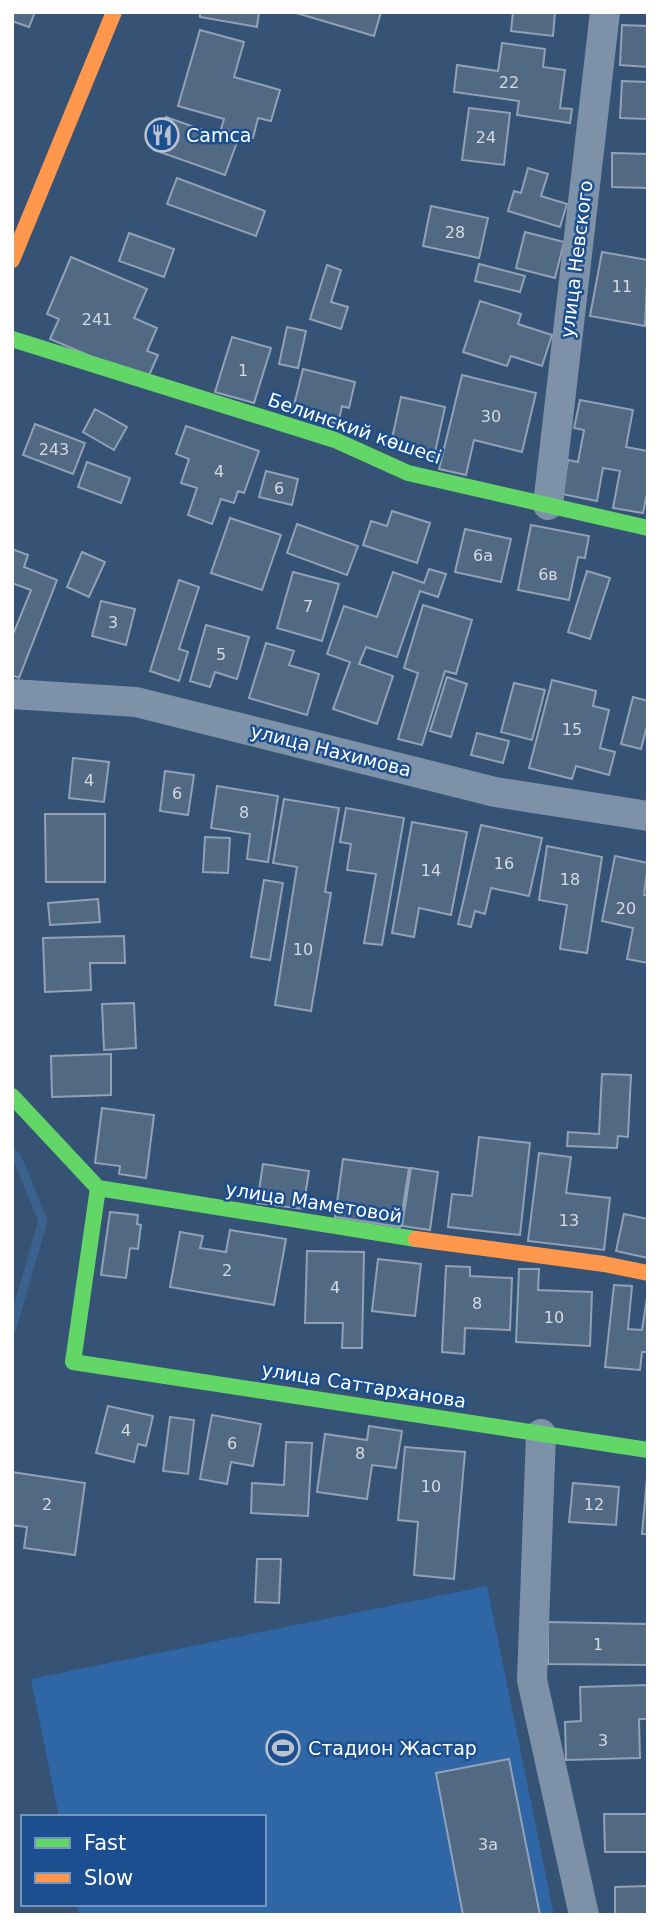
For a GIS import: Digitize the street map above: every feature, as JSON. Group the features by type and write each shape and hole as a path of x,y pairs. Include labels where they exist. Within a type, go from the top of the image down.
{"street":[{"path":"12,260 114,12"},
{"name":"улица Невского","path":"548,505 605,12"},
{"name":"Белинский көшесi","path":"12,339 335,440 408,473 648,528"},
{"name":"улица Нахимова","path":"12,694 136,702 495,792 648,816"},
{"path":"12,1096 98,1188"},
{"name":"улица Маметовой","path":"98,1188 371,1233 604,1264 648,1273"},
{"name":"улица Саттарханова","path":"98,1188 74,1362 648,1450"},
{"path":"541,1434 532,1680 584,1915"}],"shaded area":[{"name":"Стадион Жастар","path":"487,1586 554,1915 79,1915 77,1906 266,1906 266,1815 59,1815 31,1679"}],"building":[{"path":"12,12 35,12 29,27 12,21"},
{"path":"200,12 259,12 257,27 200,17"},
{"path":"293,12 381,12 374,36"},
{"path":"513,12 555,12 553,36 511,31"},
{"path":"622,25 648,26 648,67 620,65"},
{"path":"200,30 244,42 234,77 280,90 271,121 258,118 253,138 221,129 224,119 178,106"},
{"path":"502,43 545,49 543,67 565,70 560,108 572,109 570,123 517,115 519,101 454,92 457,65 498,71"},
{"path":"622,81 648,82 648,119 620,118"},
{"path":"469,108 510,113 504,165 462,160"},
{"path":"166,117 237,142 225,175 154,150"},
{"path":"612,153 648,154 648,188 612,187"},
{"path":"528,168 548,174 541,196 567,204 560,227 508,211 514,191 521,193"},
{"path":"177,178 265,211 256,236 167,204"},
{"path":"431,206 488,218 479,258 423,246"},
{"path":"525,232 564,242 555,278 516,268"},
{"path":"129,233 174,249 164,277 119,261"},
{"path":"602,252 648,260 645,326 590,316"},
{"path":"71,257 147,289 134,318 157,328 147,351 158,355 147,380 50,339 59,319 47,314"},
{"path":"479,264 525,276 520,292 475,281"},
{"path":"327,265 341,270 331,302 348,307 341,329 310,319"},
{"path":"480,301 521,314 518,324 552,335 542,366 511,356 507,366 463,352"},
{"path":"287,327 306,331 298,368 279,364"},
{"path":"232,337 271,348 254,403 215,392"},
{"path":"303,369 355,382 349,408 342,406 338,424 292,413"},
{"path":"462,375 536,393 522,452 474,440 466,475 439,469"},
{"path":"401,397 445,407 434,457 390,448"},
{"path":"580,400 633,410 626,447 648,451 648,489 643,513 613,508 620,471 603,468 597,501 562,494 568,460 578,462 584,430 574,428"},
{"path":"95,409 127,427 114,450 83,432"},
{"path":"35,424 85,443 73,474 23,455"},
{"path":"186,426 259,451 244,493 238,491 234,503 221,499 212,524 188,515 197,488 181,483 189,459 176,454"},
{"path":"87,462 130,478 121,503 78,487"},
{"path":"266,471 298,479 292,505 259,497"},
{"path":"392,511 430,523 417,563 363,545 371,521 387,526"},
{"path":"230,518 281,535 262,590 211,573"},
{"path":"297,524 358,546 347,575 287,553"},
{"path":"531,525 589,536 585,558 578,557 569,600 518,590"},
{"path":"465,529 511,539 501,582 455,572"},
{"path":"12,549 28,555 24,567 57,580 19,678 12,675 12,637 31,590 12,583"},
{"path":"82,552 105,562 89,597 67,587"},
{"path":"429,569 446,574 438,597 420,591 397,657 366,647 359,664 393,676 377,724 333,709 350,662 327,654 344,606 377,617 393,572 424,583"},
{"path":"587,571 610,578 590,639 568,632"},
{"path":"293,572 339,584 322,641 277,628"},
{"path":"179,580 199,587 179,649 188,652 179,681 150,671"},
{"path":"101,601 135,609 126,645 92,636"},
{"path":"423,605 472,620 456,674 445,671 422,745 398,739 418,673 404,668"},
{"path":"206,625 249,637 237,679 215,672 210,687 190,681"},
{"path":"266,643 294,651 289,665 319,674 307,715 249,698"},
{"path":"447,677 467,684 451,737 430,731"},
{"path":"552,680 596,691 593,706 609,710 600,748 615,752 609,775 576,766 572,779 529,768"},
{"path":"514,683 545,690 532,740 501,732"},
{"path":"633,697 648,701 648,722 641,749 621,744"},
{"path":"477,733 509,741 503,763 471,755"},
{"path":"73,758 109,762 104,802 69,798"},
{"path":"165,771 194,775 188,815 160,811"},
{"path":"217,786 278,796 268,862 247,859 250,834 211,828"},
{"path":"284,799 339,808 325,892 331,893 311,1011 275,1005 297,867 273,863"},
{"path":"346,808 404,818 382,945 364,943 376,874 347,870 351,844 340,842"},
{"path":"45,814 105,814 105,882 46,882"},
{"path":"412,822 467,832 451,915 419,908 414,937 392,933"},
{"path":"481,825 542,838 529,896 491,888 485,914 475,911 471,927 458,924"},
{"path":"205,837 230,838 228,873 203,872"},
{"path":"547,846 602,857 587,953 560,949 567,905 539,900"},
{"path":"615,856 648,863 644,895 648,895 648,963 627,959 633,928 602,921"},
{"path":"264,880 283,883 270,960 251,957"},
{"path":"98,899 100,922 50,925 48,903"},
{"path":"124,936 125,963 90,963 91,990 45,992 43,938"},
{"path":"134,1003 136,1048 104,1050 102,1004"},
{"path":"111,1054 111,1095 52,1097 51,1056"},
{"path":"602,1074 631,1075 628,1137 618,1136 617,1148 567,1146 568,1132 599,1134"},
{"path":"102,1108 154,1115 146,1178 119,1174 120,1166 95,1163"},
{"path":"479,1137 530,1143 520,1235 448,1227 452,1194 472,1196"},
{"path":"539,1153 571,1157 566,1193 610,1198 604,1250 528,1241"},
{"path":"343,1159 409,1168 400,1227 335,1217"},
{"path":"263,1164 309,1171 303,1209 257,1203"},
{"path":"411,1168 438,1172 430,1230 402,1226"},
{"path":"110,1212 138,1215 137,1224 141,1225 138,1249 130,1248 126,1278 101,1275"},
{"path":"624,1214 648,1219 648,1258 616,1251"},
{"path":"230,1230 286,1239 274,1305 170,1287 180,1232 203,1236 200,1248 226,1252"},
{"path":"307,1251 364,1252 362,1348 342,1348 343,1323 305,1323"},
{"path":"378,1259 421,1264 415,1316 372,1311"},
{"path":"446,1266 470,1267 470,1276 512,1278 510,1330 465,1328 464,1354 442,1352"},
{"path":"519,1269 539,1269 538,1290 592,1292 590,1346 516,1342"},
{"path":"614,1285 632,1286 628,1329 642,1330 648,1291 648,1352 642,1352 640,1370 605,1367"},
{"path":"108,1406 153,1416 146,1446 138,1444 134,1462 96,1453"},
{"path":"212,1415 261,1424 253,1466 231,1462 227,1484 200,1479"},
{"path":"170,1417 194,1420 188,1474 163,1471"},
{"path":"369,1426 402,1431 396,1468 372,1465 367,1499 317,1492 325,1434 367,1440"},
{"path":"286,1442 312,1443 308,1516 251,1513 252,1483 284,1485"},
{"path":"405,1447 465,1452 454,1579 414,1575 418,1522 398,1520"},
{"path":"12,1472 85,1483 75,1555 24,1548 27,1527 12,1525"},
{"path":"647,1478 648,1534 642,1534"},
{"path":"573,1483 619,1487 616,1525 569,1522"},
{"path":"257,1559 281,1559 279,1603 255,1602"},
{"path":"548,1622 648,1624 648,1665 548,1664"},
{"path":"648,1685 648,1719 639,1719 640,1758 566,1760 565,1722 581,1721 580,1687"},
{"path":"509,1759 540,1915 463,1915 436,1773"},
{"path":"604,1814 648,1814 648,1852 605,1852"},
{"path":"648,1886 648,1915 615,1915 615,1887"}],"waterway":[{"path":"12,1153 17,1157 43,1221 12,1328"}],"traffic: fast":[{"path":"12,339 335,440 408,473 648,528"},
{"path":"12,1096 98,1188 416,1239"},
{"path":"98,1188 73,1362 648,1450"}],"traffic: slow":[{"path":"12,260 114,12"},
{"path":"416,1239 604,1264 648,1273"}],"place":[{"name":"Camca","path":"162,135"},
{"name":"Стадион Жастар","path":"283,1748"}]}
